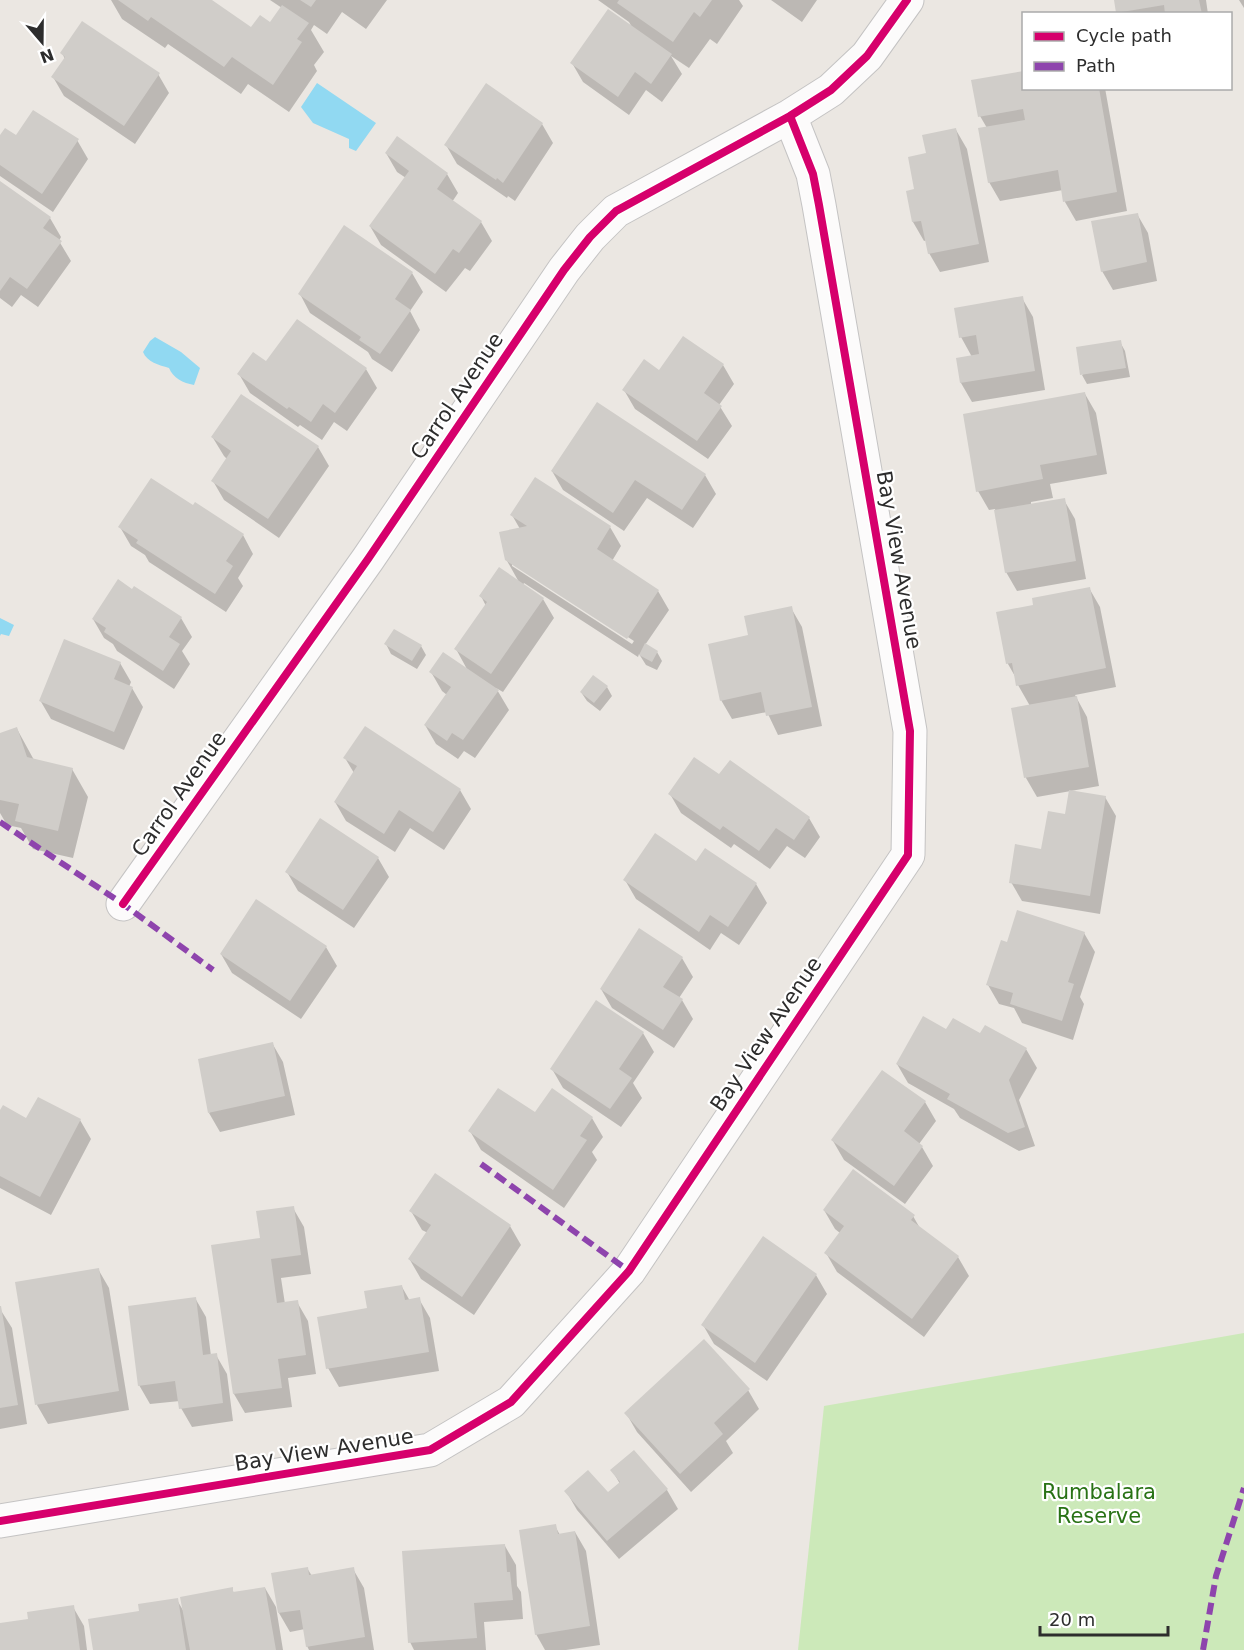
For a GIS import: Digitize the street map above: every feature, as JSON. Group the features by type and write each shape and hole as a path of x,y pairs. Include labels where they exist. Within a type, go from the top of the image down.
{"street":[{"name":"Carrol Avenue","path":"123,904 368,559 564,270 590,237 616,211 790,116 831,90 867,56 907,0"},
{"name":"Bay View Avenue","path":"0,1521 430,1450 511,1402 629,1271 908,855 910,731 813,174 790,116"}],"green space":[{"name":"Rumbalara Reserve","path":"1244,1333 1244,1650 798,1650 824,1406"}],"water":[{"path":"317,83 376,123 356,151 349,148 349,139 313,123 301,107"},
{"path":"155,337 181,352 200,368 194,385 179,380 169,368 147,358 143,352"},
{"path":"0,618 14,625 9,636 1,634 0,636"}],"building":[{"path":"118,0 212,0 251,27 260,15 270,22 282,5 309,23 297,39 302,42 273,85 232,57 224,67 151,17 148,21"},
{"path":"300,0 316,0 311,7"},
{"path":"619,0 712,0 700,17 694,12 673,42 617,3"},
{"path":"1114,0 1199,0 1202,12 1165,12 1164,5 1116,12"},
{"path":"608,9 672,54 651,84 635,72 618,97 570,63"},
{"path":"82,21 160,73 124,126 51,77 65,57 60,53"},
{"path":"1022,71 1022,90 1099,90 1117,192 1063,202 1058,170 988,183 978,128 1025,120 1023,109 978,117 971,80"},
{"path":"486,83 543,123 503,183 444,145"},
{"path":"33,110 79,139 42,194 0,165 0,135 5,128 16,135"},
{"path":"956,128 979,244 928,254 921,221 912,222 906,191 914,189 908,157 926,153 922,135"},
{"path":"397,136 448,173 437,189 482,221 459,253 453,249 435,274 369,226 409,171 385,153"},
{"path":"0,181 51,217 43,228 62,241 27,289 10,277 0,291"},
{"path":"1138,213 1147,262 1101,272 1091,221"},
{"path":"344,225 413,272 395,299 411,310 380,354 359,340 361,337 298,294"},
{"path":"1023,296 1035,371 960,383 956,358 979,354 976,335 959,338 954,308"},
{"path":"297,319 367,368 335,413 323,404 311,422 289,407 287,409 237,374 253,352 266,361"},
{"path":"683,336 724,364 704,393 722,406 697,441 622,390 644,359 659,370"},
{"path":"1121,340 1126,368 1080,375 1076,347"},
{"path":"1085,392 1097,455 1040,465 1043,479 976,492 963,414"},
{"path":"241,394 319,446 268,519 211,481 231,451 211,437"},
{"path":"597,402 706,474 682,510 635,480 613,513 551,471"},
{"path":"535,477 611,526 597,549 659,590 627,639 505,560 499,532 527,526 510,515"},
{"path":"151,478 193,505 195,502 244,534 226,561 233,566 215,594 136,543 138,540 118,527"},
{"path":"1065,498 1076,561 1005,573 994,510"},
{"path":"499,567 544,598 491,674 454,649 487,602 479,596"},
{"path":"118,579 132,589 134,586 182,617 169,637 180,644 163,671 104,632 106,628 92,619"},
{"path":"1090,587 1106,668 1016,686 1012,663 1006,664 996,612 1033,605 1032,598"},
{"path":"792,606 812,707 766,716 761,692 720,701 708,644 748,635 744,616"},
{"path":"394,629 422,645 412,661 384,644"},
{"path":"64,639 121,662 114,679 133,687 114,732 39,701"},
{"path":"645,643 658,651 652,662 639,655"},
{"path":"443,652 499,690 463,740 452,733 447,741 424,725 451,687 429,672"},
{"path":"593,675 608,686 594,703 580,692"},
{"path":"1077,696 1089,767 1024,778 1011,708"},
{"path":"365,726 461,789 433,832 399,810 384,834 334,802 357,766 343,758"},
{"path":"17,727 27,757 73,768 58,831 15,821 19,804 0,800 0,733"},
{"path":"694,757 719,774 730,760 810,817 794,840 776,828 759,851 723,826 720,830 668,794"},
{"path":"1069,790 1106,796 1090,896 1009,883 1015,844 1041,849 1048,811 1065,814"},
{"path":"320,818 379,857 343,910 285,872"},
{"path":"655,833 696,861 705,848 757,883 728,927 710,915 699,932 623,880"},
{"path":"256,899 327,946 290,1001 220,954"},
{"path":"1017,910 1085,932 1068,982 1074,984 1062,1021 1010,1004 1013,993 986,985 1001,940 1007,942"},
{"path":"639,928 683,957 663,987 683,999 663,1030 600,989"},
{"path":"596,1000 644,1032 619,1069 632,1078 610,1109 550,1069"},
{"path":"923,1016 946,1029 953,1018 980,1033 985,1025 1027,1048 1009,1080 1025,1127 1008,1133 947,1099 950,1094 896,1064"},
{"path":"273,1042 285,1096 208,1113 198,1059"},
{"path":"882,1070 926,1101 904,1131 923,1146 894,1186 831,1140"},
{"path":"498,1088 535,1112 552,1088 593,1117 580,1136 587,1140 553,1190 468,1131"},
{"path":"38,1097 81,1119 40,1197 0,1176 0,1110 3,1105 26,1118"},
{"path":"853,1169 915,1215 911,1220 959,1256 912,1319 824,1253 844,1226 823,1210"},
{"path":"435,1173 511,1225 462,1297 408,1259 431,1225 409,1211"},
{"path":"294,1206 301,1255 271,1259 277,1303 298,1300 306,1355 278,1359 282,1388 233,1394 211,1245 260,1238 256,1211"},
{"path":"763,1236 817,1274 755,1363 701,1325"},
{"path":"99,1268 119,1391 35,1405 15,1282"},
{"path":"402,1285 405,1300 420,1297 429,1352 326,1369 317,1317 367,1308 364,1291"},
{"path":"196,1297 203,1355 217,1353 223,1403 179,1409 175,1381 138,1386 128,1306"},
{"path":"0,1306 18,1405 0,1408"},
{"path":"704,1339 750,1389 714,1423 723,1434 680,1474 624,1413"},
{"path":"634,1450 668,1489 607,1541 564,1491 588,1470 608,1492 620,1482 610,1470"},
{"path":"556,1524 558,1534 575,1531 590,1626 535,1635 519,1530"},
{"path":"505,1544 507,1572 510,1572 513,1600 474,1603 477,1638 408,1643 402,1551"},
{"path":"308,1567 309,1575 354,1567 365,1637 306,1647 300,1610 278,1613 271,1573"},
{"path":"233,1587 233,1592 265,1587 276,1650 190,1650 180,1597"},
{"path":"178,1598 186,1650 93,1650 88,1619 139,1611 138,1604"},
{"path":"74,1605 80,1650 0,1650 0,1623 28,1619 27,1612"}],"marked path":[{"path":"0,822 123,904 213,970"},
{"path":"481,1164 629,1271"},
{"path":"1203,1650 1216,1576 1244,1488"}],"cycle path":[{"path":"123,904 368,559 564,270 590,237 616,211 790,116 831,90 867,56 907,0"},
{"path":"0,1521 430,1450 511,1402 629,1271 908,855 910,731 813,174 790,116"}]}
